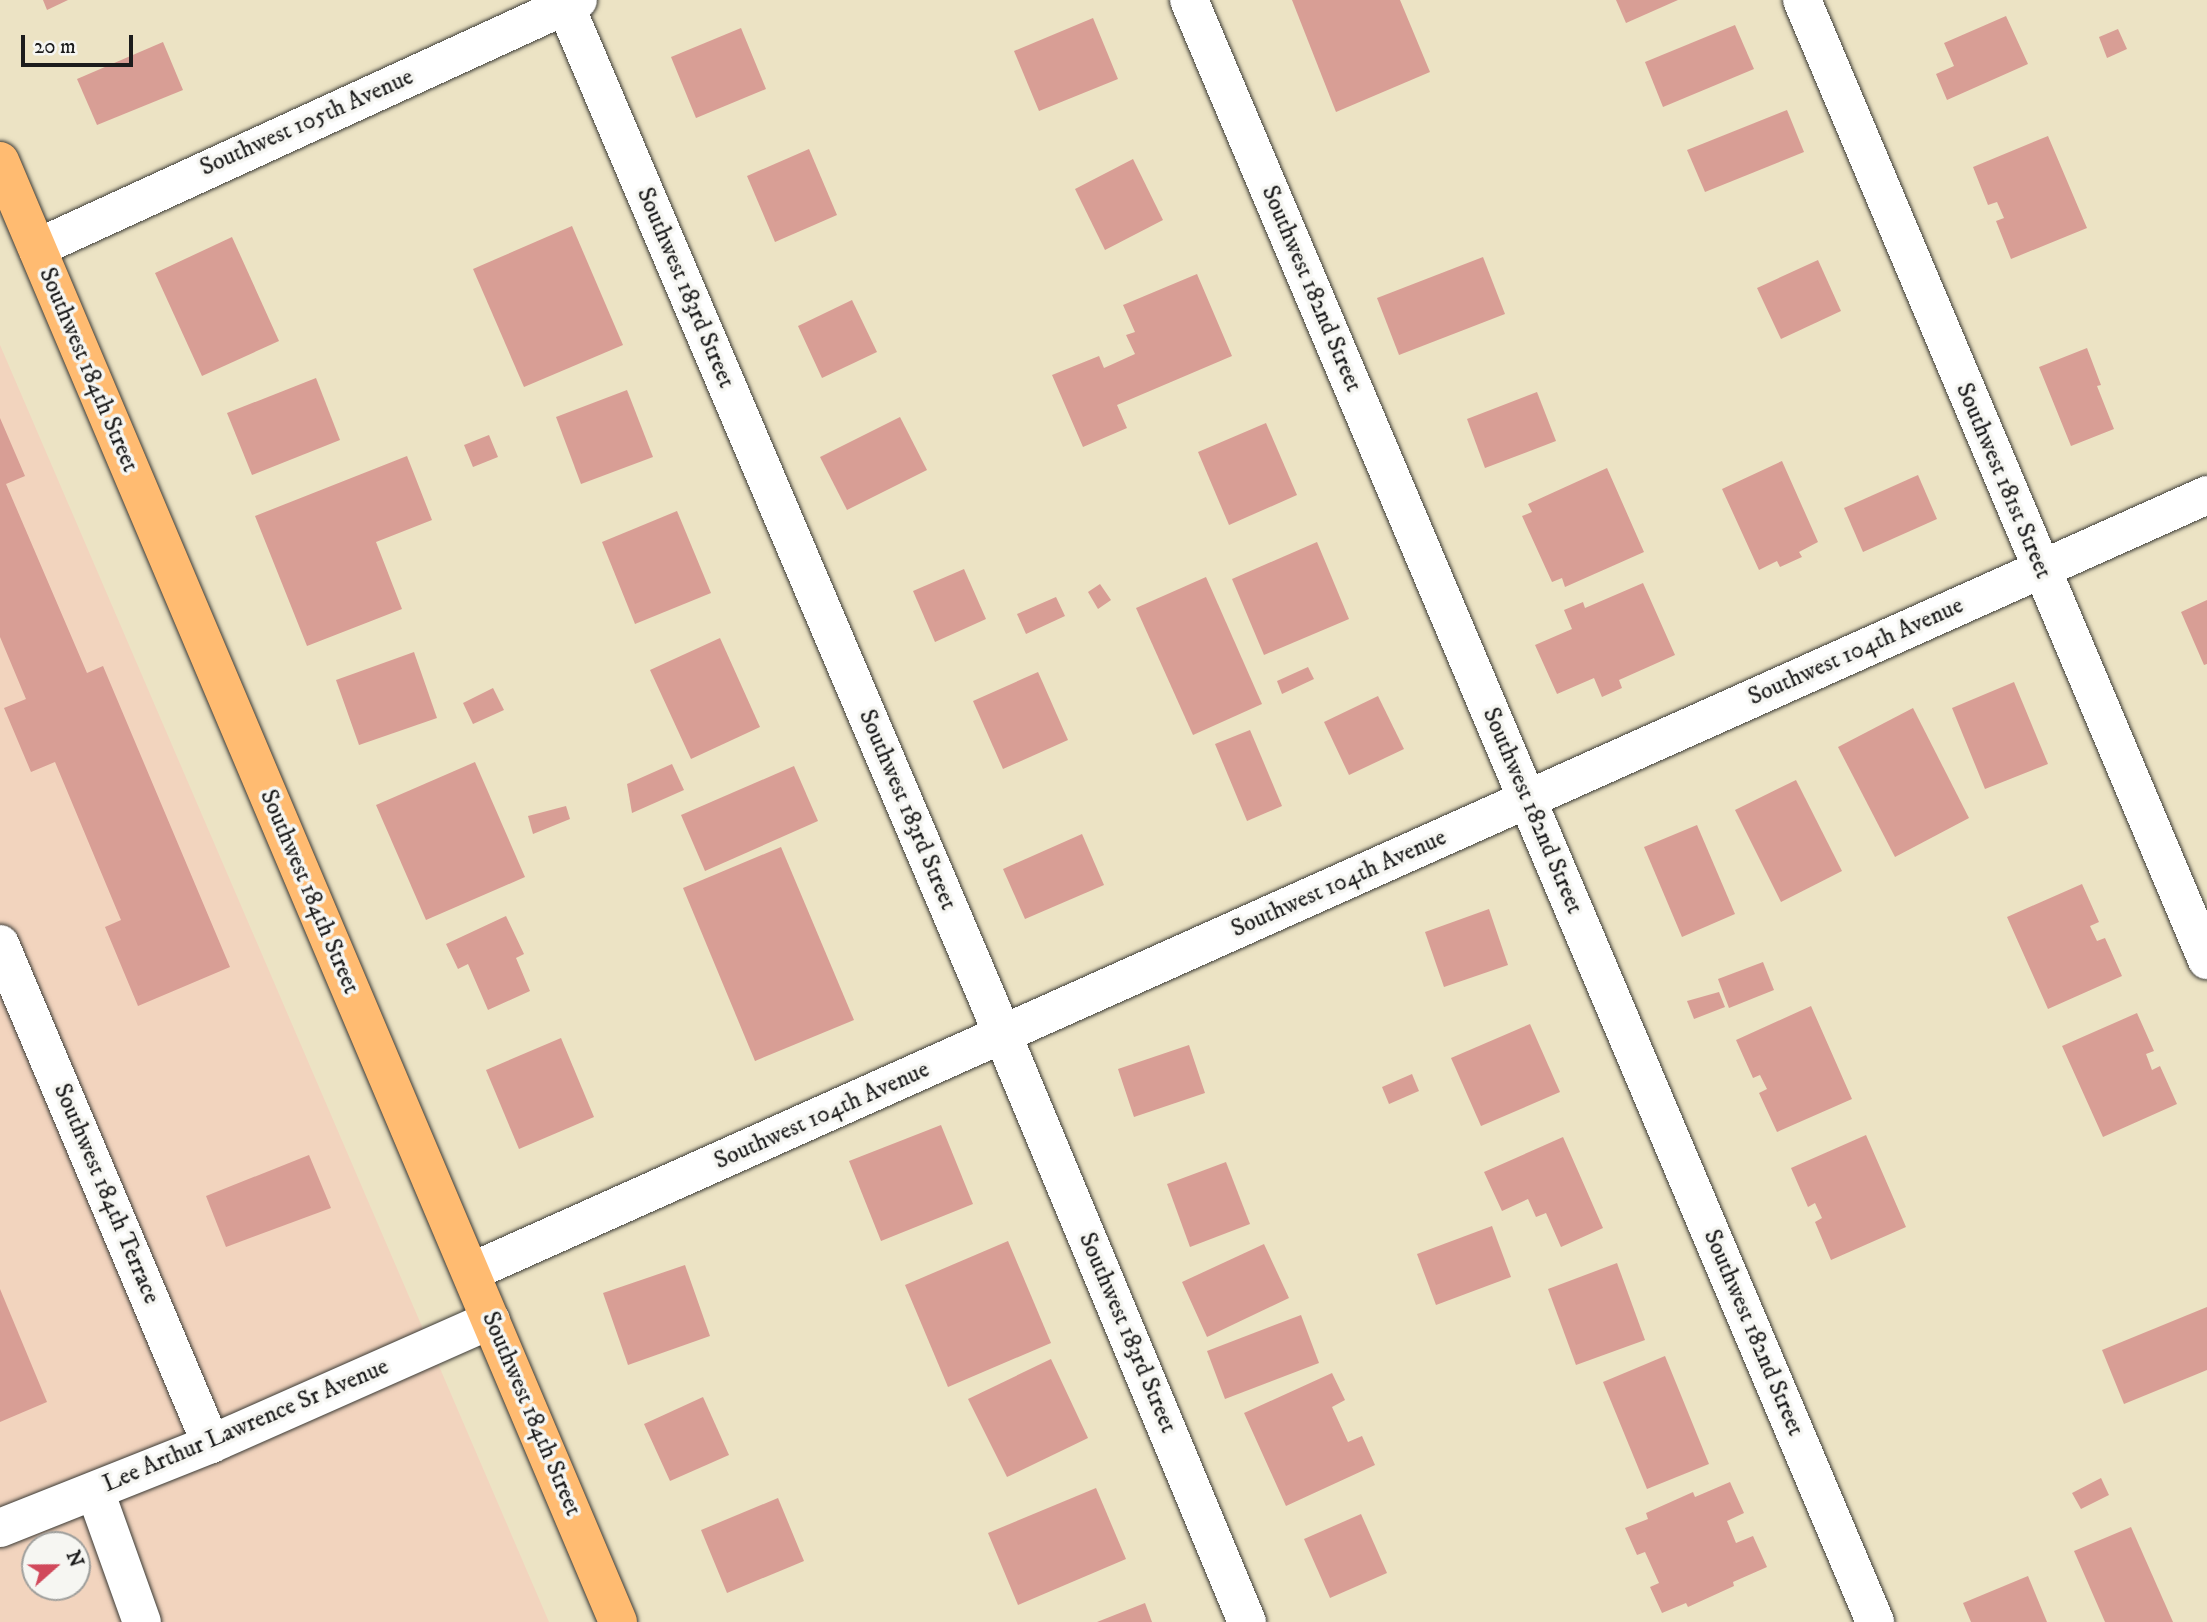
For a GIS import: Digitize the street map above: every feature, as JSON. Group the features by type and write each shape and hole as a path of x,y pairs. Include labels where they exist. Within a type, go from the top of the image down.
{"main road":[{"name":"Southwest 184th Street","path":"0,161 618,1622"}],"street":[{"name":"Southwest 182nd Street","path":"1189,0 1875,1622"},
{"name":"Southwest 181st Street","path":"1802,0 2207,960"},
{"name":"Southwest 105th Avenue","path":"37,248 569,2"},
{"name":"Southwest 183rd Street","path":"569,2 1247,1622"},
{"name":"Southwest 104th Avenue","path":"471,1272 2207,495"},
{"name":"Southwest 184th Terrace","path":"0,944 211,1444"},
{"name":"Lee Arthur Lawrence Sr Avenue","path":"0,1528 211,1444 491,1320"},
{"path":"83,1496 119,1622"},
{"path":"83,1496 142,1622"}],"shaded area":[{"path":"0,345 549,1622 0,1622"}],"building":[{"path":"43,0 68,0 47,10"},
{"path":"1292,0 1400,0 1430,72 1336,112"},
{"path":"1616,0 1678,0 1626,23"},
{"path":"2006,16 2028,64 1947,100 1936,74 1954,66 1944,43"},
{"path":"1093,18 1118,79 1039,111 1014,51"},
{"path":"1735,25 1754,69 1663,107 1645,62"},
{"path":"741,28 766,89 696,118 671,57"},
{"path":"2118,29 2127,49 2107,58 2099,37"},
{"path":"163,42 183,90 97,125 77,79"},
{"path":"1787,110 1804,152 1705,192 1687,150"},
{"path":"2048,136 2087,228 2011,259 1996,221 2004,218 1997,202 1988,205 1973,167"},
{"path":"809,149 837,215 775,242 747,176"},
{"path":"1133,159 1163,220 1105,250 1075,189"},
{"path":"572,226 623,345 524,387 473,269"},
{"path":"232,237 279,341 202,376 155,273"},
{"path":"1483,257 1505,314 1399,355 1377,298"},
{"path":"1818,260 1841,311 1781,339 1757,288"},
{"path":"1197,274 1232,356 1117,405 1127,428 1083,447 1052,375 1099,356 1104,368 1135,354 1126,335 1135,332 1123,305"},
{"path":"852,300 877,352 822,378 798,326"},
{"path":"2087,348 2101,385 2097,386 2114,429 2071,446 2039,367"},
{"path":"316,378 340,440 252,475 227,413"},
{"path":"627,390 653,457 581,484 556,417"},
{"path":"1537,392 1556,441 1485,468 1467,419"},
{"path":"900,417 927,470 847,510 820,457"},
{"path":"0,418 25,476 6,484 87,673 103,666 230,967 138,1006 105,927 121,920 55,762 31,772 4,708 26,699 0,637"},
{"path":"1266,423 1297,495 1229,525 1198,452"},
{"path":"489,435 498,457 473,467 464,445"},
{"path":"407,456 432,520 376,542 402,609 307,646 255,516"},
{"path":"1782,461 1818,542 1799,552 1802,557 1780,567 1777,561 1759,570 1722,489"},
{"path":"1607,468 1644,552 1565,587 1562,578 1552,582 1522,516 1532,512 1528,504"},
{"path":"1918,475 1937,519 1863,552 1844,508"},
{"path":"677,511 711,593 635,624 602,542"},
{"path":"1317,542 1349,619 1264,655 1232,579"},
{"path":"964,569 986,619 935,642 913,591"},
{"path":"1206,577 1262,704 1193,735 1136,608"},
{"path":"1643,583 1675,655 1619,680 1622,688 1602,697 1594,678 1557,694 1535,645 1572,629 1564,610 1583,602 1585,608"},
{"path":"1100,584 1111,600 1098,609 1088,592"},
{"path":"1056,597 1065,616 1026,634 1017,614"},
{"path":"2207,600 2207,664 2204,665 2181,612"},
{"path":"720,638 760,727 691,759 650,670"},
{"path":"414,652 437,718 359,745 336,680"},
{"path":"1308,667 1314,679 1282,694 1277,681"},
{"path":"1038,672 1068,740 1003,769 973,701"},
{"path":"2014,682 2048,764 1985,789 1952,708"},
{"path":"493,688 504,710 473,724 463,703"},
{"path":"1378,696 1404,749 1349,775 1324,722"},
{"path":"1913,708 1969,818 1895,857 1838,747"},
{"path":"1250,730 1282,806 1247,821 1215,744"},
{"path":"475,762 525,877 426,920 376,805"},
{"path":"672,764 684,790 632,813 627,784"},
{"path":"794,766 818,821 705,871 681,815"},
{"path":"1796,780 1842,871 1781,902 1735,810"},
{"path":"566,806 570,819 533,834 528,816"},
{"path":"1697,825 1735,914 1682,937 1644,847"},
{"path":"1082,834 1104,885 1025,919 1003,869"},
{"path":"781,847 854,1020 755,1061 683,888"},
{"path":"2082,884 2099,922 2090,926 2097,941 2105,938 2122,976 2048,1009 2007,917"},
{"path":"1489,909 1508,965 1444,987 1425,932"},
{"path":"506,916 524,954 516,958 530,991 488,1010 468,964 458,969 446,944"},
{"path":"1763,962 1774,990 1729,1008 1718,979"},
{"path":"1719,992 1725,1007 1694,1019 1687,1001"},
{"path":"1811,1006 1852,1099 1777,1132 1759,1093 1767,1089 1760,1075 1753,1078 1736,1040"},
{"path":"2137,1013 2154,1051 2146,1054 2152,1070 2160,1066 2177,1104 2103,1137 2062,1046"},
{"path":"1530,1024 1560,1092 1481,1126 1451,1058"},
{"path":"561,1038 594,1117 519,1149 486,1070"},
{"path":"1189,1045 1205,1093 1134,1117 1118,1069"},
{"path":"1412,1074 1419,1091 1389,1104 1382,1087"},
{"path":"941,1125 973,1204 881,1241 849,1161"},
{"path":"1866,1135 1906,1227 1831,1260 1815,1222 1822,1218 1815,1203 1808,1207 1791,1168"},
{"path":"1563,1137 1603,1228 1561,1247 1546,1213 1536,1217 1528,1199 1502,1211 1484,1172"},
{"path":"309,1155 331,1208 226,1247 206,1196"},
{"path":"1226,1162 1250,1224 1190,1247 1167,1184"},
{"path":"1492,1226 1511,1277 1436,1305 1417,1254"},
{"path":"1008,1241 1051,1343 948,1387 905,1285"},
{"path":"1264,1244 1289,1298 1207,1337 1182,1282"},
{"path":"1617,1263 1645,1340 1576,1365 1548,1289"},
{"path":"685,1265 710,1336 628,1365 603,1293"},
{"path":"0,1289 47,1402 0,1422"},
{"path":"2207,1307 2207,1370 2124,1404 2102,1350"},
{"path":"1301,1315 1319,1363 1225,1399 1207,1351"},
{"path":"1665,1356 1709,1464 1647,1489 1603,1382"},
{"path":"1051,1359 1088,1438 1007,1477 968,1399"},
{"path":"1332,1373 1345,1400 1332,1407 1348,1442 1362,1436 1375,1465 1286,1506 1244,1413"},
{"path":"703,1397 729,1455 670,1481 644,1424"},
{"path":"2101,1478 2109,1495 2081,1509 2072,1493"},
{"path":"1730,1482 1744,1513 1727,1521 1736,1543 1753,1536 1767,1567 1688,1607 1686,1603 1662,1613 1650,1587 1659,1583 1645,1552 1637,1555 1625,1528 1648,1519 1646,1513 1693,1492 1695,1497"},
{"path":"1096,1488 1126,1559 1018,1605 988,1533"},
{"path":"778,1498 804,1561 727,1593 701,1530"},
{"path":"1361,1514 1387,1573 1330,1598 1304,1539"},
{"path":"2131,1527 2173,1622 2105,1622 2074,1551"},
{"path":"2028,1576 2047,1622 1971,1622 1963,1603"},
{"path":"1145,1603 1152,1622 1097,1622"}]}
